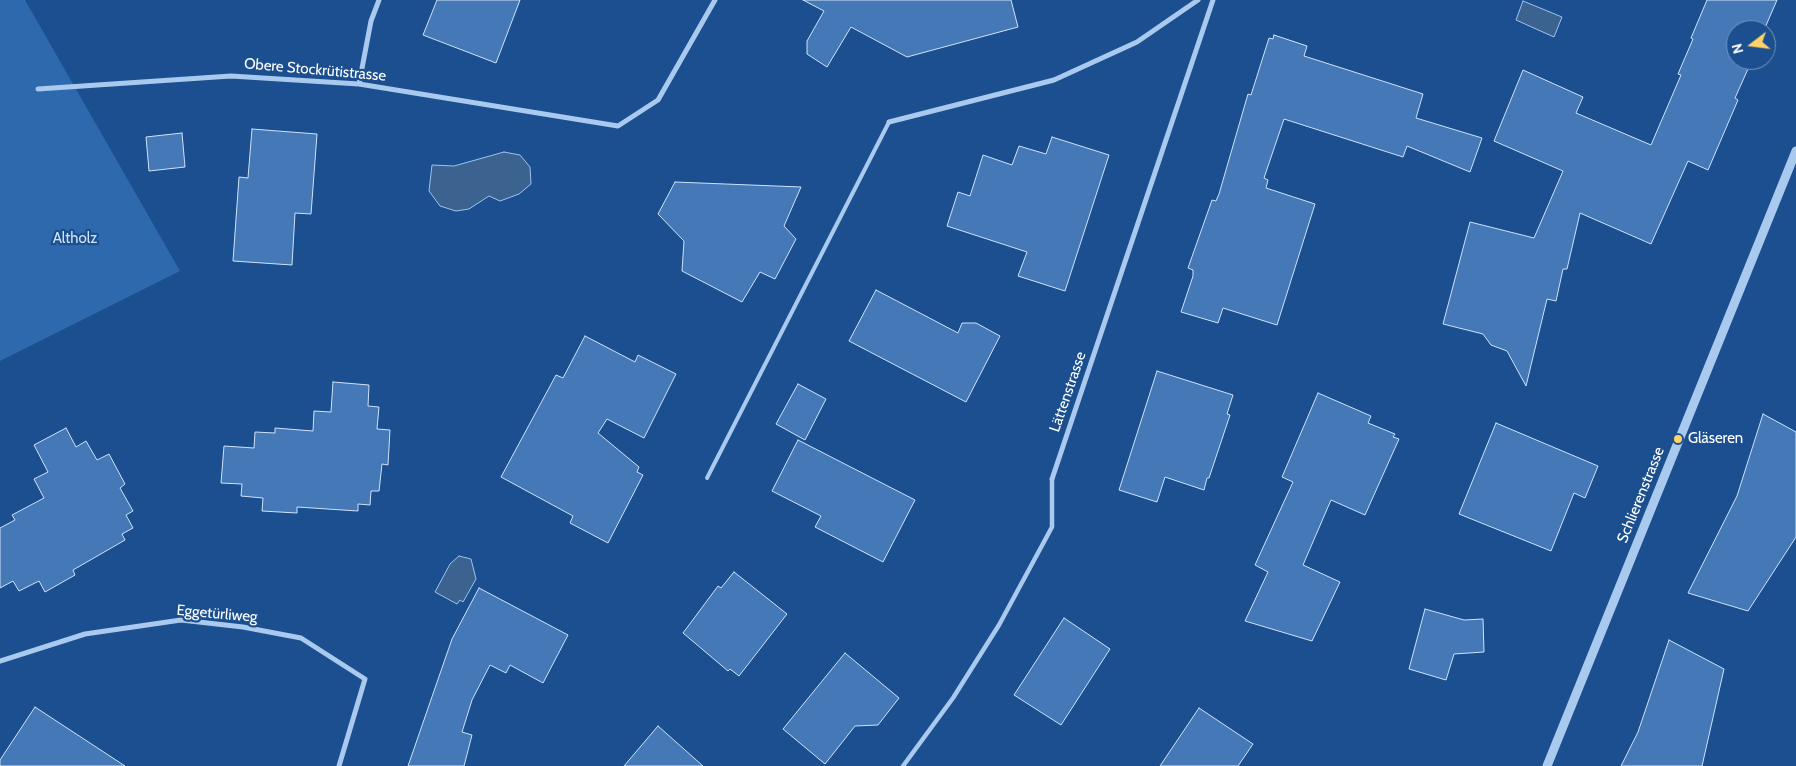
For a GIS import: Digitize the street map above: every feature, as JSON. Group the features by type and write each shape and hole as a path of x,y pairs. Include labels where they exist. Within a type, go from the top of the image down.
{"street":[{"path":"359,84 371,21 379,0"},
{"name":"Obere Stockrütistrasse","path":"38,89 231,76 359,84 618,126 658,100 715,0"},
{"path":"890,122 1054,80 1137,42 1198,0"},
{"name":"Lättenstrasse","path":"903,766 953,698 1000,625 1052,527 1052,479 1213,0"},
{"name":"Schlierenstrasse","path":"1547,766 1796,151"},
{"name":"Eggetürliweg","path":"0,661 85,634 181,620 243,627 301,638 365,680 339,766"}],"lane":[{"path":"707,478 890,122"}],"green space":[{"name":"Altholz","path":"0,0 25,0 180,271 0,361"}],"shaded area":[{"path":"1523,1 1562,17 1554,37 1516,20"},
{"path":"504,152 520,155 530,167 531,184 519,194 500,201 489,196 469,209 456,211 440,206 429,191 432,165 454,166"},
{"path":"459,556 471,559 476,579 463,602 460,600 457,604 435,592 450,564"}],"building":[{"path":"437,0 520,0 496,63 423,35"},
{"path":"803,0 1011,0 1018,27 907,57 851,27 827,67 807,54 807,41 824,11"},
{"path":"1707,0 1777,0 1768,20 1726,20 1726,70 1748,70 1735,98 1738,100 1708,170 1688,161 1651,244 1580,213 1567,269 1563,269 1556,301 1547,299 1526,386 1507,351 1491,345 1483,334 1443,324 1470,222 1534,238 1563,171 1494,141 1523,70 1583,97 1576,113 1651,145 1681,75 1678,74 1693,39 1691,38"},
{"path":"1274,35 1307,46 1304,56 1423,94 1416,118 1482,138 1470,172 1407,146 1403,157 1284,119 1264,178 1268,180 1266,188 1315,204 1277,325 1223,308 1218,323 1181,312 1193,276 1193,270 1188,268 1212,200 1216,201 1219,194 1248,94 1251,95 1269,38 1273,39"},
{"path":"252,129 317,134 311,214 295,213 292,265 233,261 239,177 248,178"},
{"path":"182,133 185,167 149,171 146,137"},
{"path":"1052,137 1109,155 1065,291 1018,276 1027,252 947,226 958,192 970,196 983,155 1012,165 1019,146 1046,154"},
{"path":"675,182 801,187 784,226 796,239 775,279 760,272 742,302 682,271 684,241 658,214"},
{"path":"876,290 958,333 962,323 976,323 1000,336 966,402 849,341"},
{"path":"585,336 635,362 638,355 676,374 644,438 607,419 598,433 639,467 637,472 643,475 608,543 570,523 573,516 501,477 556,375 563,378"},
{"path":"1157,371 1233,395 1227,414 1230,415 1204,490 1165,477 1157,502 1119,490"},
{"path":"333,382 369,385 368,406 379,407 377,429 390,430 388,465 382,464 379,491 371,491 370,505 358,504 358,511 297,507 297,513 262,511 263,498 241,496 242,484 221,483 224,446 254,448 255,432 275,433 275,428 313,431 314,411 331,412"},
{"path":"798,384 826,399 805,440 776,424"},
{"path":"1318,393 1371,416 1368,423 1395,434 1393,437 1399,439 1365,515 1331,500 1303,565 1340,582 1312,641 1245,621 1268,572 1255,565 1293,482 1282,477"},
{"path":"1763,414 1796,432 1796,537 1748,611 1688,593 1737,496"},
{"path":"1496,423 1598,466 1585,498 1574,493 1551,551 1459,514"},
{"path":"66,428 76,447 86,441 97,460 109,454 125,484 120,488 133,511 126,515 133,528 122,534 125,540 73,570 75,575 45,592 39,581 19,591 13,581 0,588 0,528 15,520 12,515 44,498 34,479 48,472 34,445"},
{"path":"798,440 915,500 883,562 815,527 821,516 772,491"},
{"path":"734,572 787,614 739,676 730,669 728,671 683,633 718,586 721,588"},
{"path":"479,588 568,635 543,683 510,665 506,673 490,665 472,700 462,732 472,735 464,766 408,766 452,639"},
{"path":"1425,609 1464,620 1483,619 1484,652 1454,654 1446,680 1409,669"},
{"path":"1064,618 1110,649 1061,725 1014,695"},
{"path":"1669,640 1724,669 1702,766 1621,766 1638,732"},
{"path":"845,653 899,698 878,725 855,726 825,764 783,729"},
{"path":"35,707 125,766 0,766 0,760"},
{"path":"1199,708 1253,744 1238,766 1160,766"},
{"path":"658,726 703,766 624,766"}],"place":[{"name":"Gläseren","path":"1678,439"}]}
